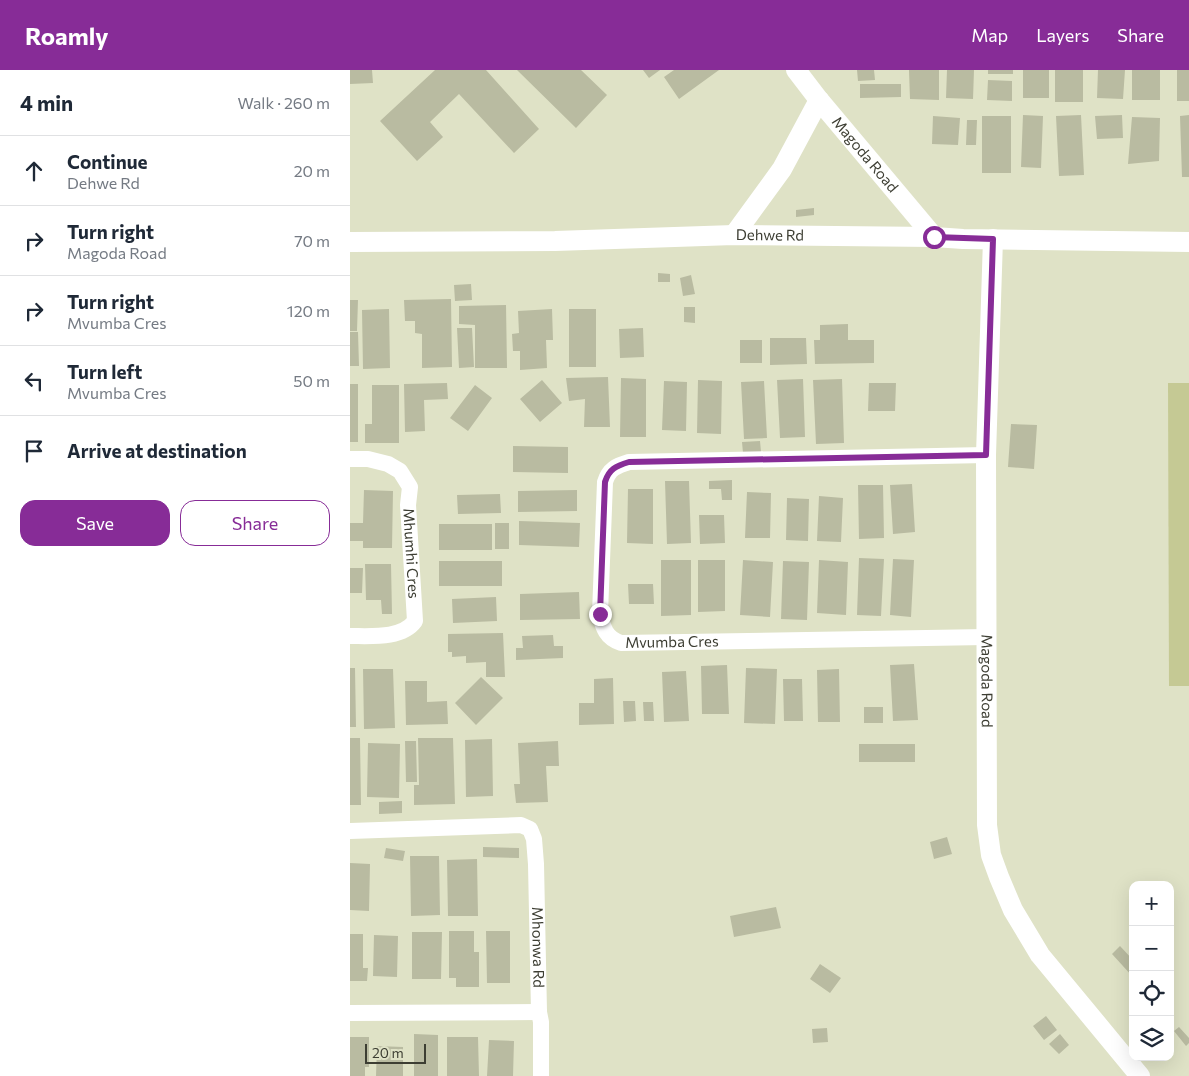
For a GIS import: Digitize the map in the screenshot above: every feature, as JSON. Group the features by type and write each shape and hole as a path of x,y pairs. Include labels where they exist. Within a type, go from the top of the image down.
{"street":[{"name":"Magoda Road","path":"796,70 934,237"},
{"path":"734,235 782,169 819,100"},
{"name":"Dehwe Rd","path":"350,242 555,241 734,235 1189,242"},
{"name":"Magoda Road","path":"993,239 986,455 987,825 991,855 1013,910 1040,955 1140,1076"},
{"name":"Mvumba Cres","path":"986,455 629,462 617,465 608,472 605,482 600,614 606,635 621,643 986,637"},
{"name":"Mhumhi Cres","path":"350,459 368,458 388,464 400,471 410,487 408,505 416,621 410,629 394,634 350,636"},
{"name":"Mhonwa Rd","path":"350,831 521,825 530,829 534,839 539,1012 541,1022 541,1076"},
{"path":"350,1013 539,1012"}],"green space":[{"path":"1168,383 1189,383 1189,686 1169,686"}],"building":[{"path":"350,70 372,70 373,83 350,84"},
{"path":"435,70 486,70 539,129 514,153 459,94 430,122 443,137 417,161 380,121"},
{"path":"517,70 581,70 607,95 576,128"},
{"path":"643,70 660,70 649,78"},
{"path":"674,70 719,70 679,99 664,77"},
{"path":"857,70 874,70 875,80 858,81"},
{"path":"909,70 939,70 939,100 910,99"},
{"path":"947,70 974,70 973,99 946,98"},
{"path":"988,70 1013,70 1013,74 988,74"},
{"path":"1023,70 1049,70 1049,98 1023,98"},
{"path":"1055,70 1083,70 1083,102 1055,102"},
{"path":"1098,70 1125,70 1123,99 1097,98"},
{"path":"1132,70 1160,70 1160,100 1132,100"},
{"path":"1177,70 1189,70 1189,101 1177,101"},
{"path":"988,80 1012,81 1012,101 987,100"},
{"path":"860,84 901,84 901,97 860,98"},
{"path":"1023,115 1043,116 1041,168 1021,167"},
{"path":"1081,115 1084,175 1059,176 1056,116"},
{"path":"1122,115 1123,138 1097,139 1095,116"},
{"path":"1189,115 1189,177 1182,177 1180,116"},
{"path":"933,116 960,118 958,145 932,144"},
{"path":"982,116 1011,116 1011,173 982,173"},
{"path":"1132,117 1160,118 1159,161 1128,164"},
{"path":"967,120 977,120 976,145 966,145"},
{"path":"814,208 814,215 796,217 796,210"},
{"path":"658,273 670,274 670,282 658,282"},
{"path":"691,275 695,294 683,296 680,278"},
{"path":"471,284 472,300 455,301 454,285"},
{"path":"451,299 452,367 422,368 422,334 415,333 415,321 405,321 404,300"},
{"path":"350,300 358,300 357,331 350,331"},
{"path":"506,305 507,368 475,368 475,325 459,324 459,306"},
{"path":"684,307 695,307 695,323 684,322"},
{"path":"389,309 390,368 363,369 362,310"},
{"path":"552,309 553,340 546,340 547,368 520,370 520,351 513,351 512,334 519,333 518,311"},
{"path":"569,309 596,309 596,367 569,367"},
{"path":"848,324 848,340 874,340 874,363 815,364 814,340 820,340 820,325"},
{"path":"457,328 472,328 474,367 459,368"},
{"path":"643,328 644,357 620,358 619,329"},
{"path":"350,332 358,332 359,366 350,366"},
{"path":"770,338 806,338 807,364 770,365"},
{"path":"740,340 762,340 762,363 740,363"},
{"path":"608,377 610,427 584,427 585,399 569,401 566,378"},
{"path":"621,378 646,379 646,437 620,437"},
{"path":"803,379 805,437 780,438 777,380"},
{"path":"842,379 844,443 816,444 813,380"},
{"path":"542,380 562,403 540,422 520,399"},
{"path":"698,380 722,381 721,434 697,433"},
{"path":"664,381 687,382 686,431 662,430"},
{"path":"764,381 767,438 744,439 741,382"},
{"path":"447,383 448,399 424,400 425,431 405,432 404,384"},
{"path":"869,383 896,383 895,411 868,411"},
{"path":"350,384 358,384 358,442 350,442"},
{"path":"372,385 399,385 399,443 365,443 365,424 372,424"},
{"path":"475,385 492,398 468,431 450,418"},
{"path":"1011,424 1037,425 1034,469 1008,467"},
{"path":"760,441 761,452 743,453 742,442"},
{"path":"513,446 568,447 568,473 513,472"},
{"path":"732,480 732,500 722,500 721,489 709,489 709,481"},
{"path":"665,481 689,481 691,543 667,544"},
{"path":"912,484 915,532 893,534 890,485"},
{"path":"858,485 883,485 884,538 859,539"},
{"path":"628,489 653,489 653,544 627,543"},
{"path":"364,490 393,491 392,548 363,548 363,541 350,541 350,523 363,523"},
{"path":"577,490 577,511 518,512 518,491"},
{"path":"747,492 771,493 770,538 745,538"},
{"path":"500,494 501,513 458,514 457,495"},
{"path":"819,496 843,498 841,542 817,541"},
{"path":"787,498 809,499 808,541 786,540"},
{"path":"699,515 724,515 725,543 700,544"},
{"path":"519,521 580,523 579,547 519,545"},
{"path":"495,523 509,523 509,549 495,549"},
{"path":"439,524 492,524 492,550 439,550"},
{"path":"859,558 884,559 881,616 857,615"},
{"path":"893,559 914,560 911,617 890,615"},
{"path":"661,560 691,560 691,615 661,616"},
{"path":"698,560 725,560 725,611 698,612"},
{"path":"743,560 773,562 770,617 740,615"},
{"path":"819,560 848,562 846,615 817,613"},
{"path":"439,561 502,561 502,586 439,586"},
{"path":"783,561 809,562 807,620 781,619"},
{"path":"365,564 391,564 392,614 382,614 381,600 366,600"},
{"path":"350,568 363,568 362,593 350,593"},
{"path":"628,584 653,584 654,604 629,604"},
{"path":"579,592 580,619 520,620 520,594"},
{"path":"496,597 497,621 453,623 452,599"},
{"path":"503,633 505,677 486,677 486,662 466,663 466,656 452,657 452,652 448,652 448,634"},
{"path":"553,635 554,646 563,646 563,658 516,660 516,648 523,648 522,636"},
{"path":"914,664 918,720 893,721 890,665"},
{"path":"727,665 729,714 702,714 701,666"},
{"path":"350,668 355,668 356,727 350,727"},
{"path":"746,668 777,669 775,724 744,723"},
{"path":"363,669 393,669 395,728 364,729"},
{"path":"839,669 840,722 818,722 817,670"},
{"path":"686,671 689,721 664,722 662,672"},
{"path":"481,677 503,698 476,725 455,703"},
{"path":"613,678 614,724 579,725 579,703 594,703 594,679"},
{"path":"783,679 802,679 803,721 784,721"},
{"path":"405,681 427,681 427,702 447,701 448,724 406,725"},
{"path":"623,701 635,701 636,721 624,722"},
{"path":"643,702 653,702 654,721 644,721"},
{"path":"864,707 883,707 883,723 864,723"},
{"path":"350,738 360,738 361,805 350,805"},
{"path":"418,738 453,738 455,804 414,805 414,785 419,785"},
{"path":"492,739 493,796 466,797 465,740"},
{"path":"405,741 416,741 417,782 406,782"},
{"path":"558,741 559,766 546,766 548,802 516,803 514,784 520,784 518,743"},
{"path":"368,743 400,744 399,798 367,797"},
{"path":"859,744 915,744 915,762 859,762"},
{"path":"402,801 402,813 379,814 379,802"},
{"path":"947,837 952,854 934,859 930,842"},
{"path":"483,847 519,848 519,858 483,857"},
{"path":"386,848 405,851 403,861 384,858"},
{"path":"410,856 439,856 440,915 411,916"},
{"path":"477,859 478,916 448,916 447,860"},
{"path":"350,863 370,864 369,911 350,910"},
{"path":"776,907 781,928 734,937 730,916"},
{"path":"449,931 474,931 474,952 479,952 479,987 456,987 456,978 449,978"},
{"path":"486,931 510,931 510,983 487,983"},
{"path":"412,932 442,932 441,979 412,979"},
{"path":"350,934 363,934 363,968 368,968 367,981 350,981"},
{"path":"374,935 398,936 397,977 373,976"},
{"path":"1120,946 1129,956 1129,973 1112,954"},
{"path":"820,964 841,978 830,993 810,979"},
{"path":"1046,1016 1057,1030 1044,1040 1033,1026"},
{"path":"1179,1027 1189,1038 1189,1043 1186,1046 1174,1031"},
{"path":"827,1028 828,1042 813,1043 812,1029"},
{"path":"414,1034 438,1035 438,1076 414,1076"},
{"path":"1060,1034 1069,1045 1059,1054 1049,1044"},
{"path":"350,1037 369,1037 369,1067 365,1067 365,1076 350,1076"},
{"path":"447,1037 478,1037 479,1076 447,1076"},
{"path":"489,1040 514,1041 513,1076 487,1076"},
{"path":"377,1046 403,1047 403,1076 376,1076"}],"route":[{"path":"600,614 605,482 608,472 617,465 629,462 986,455 993,239 934,237"}]}
